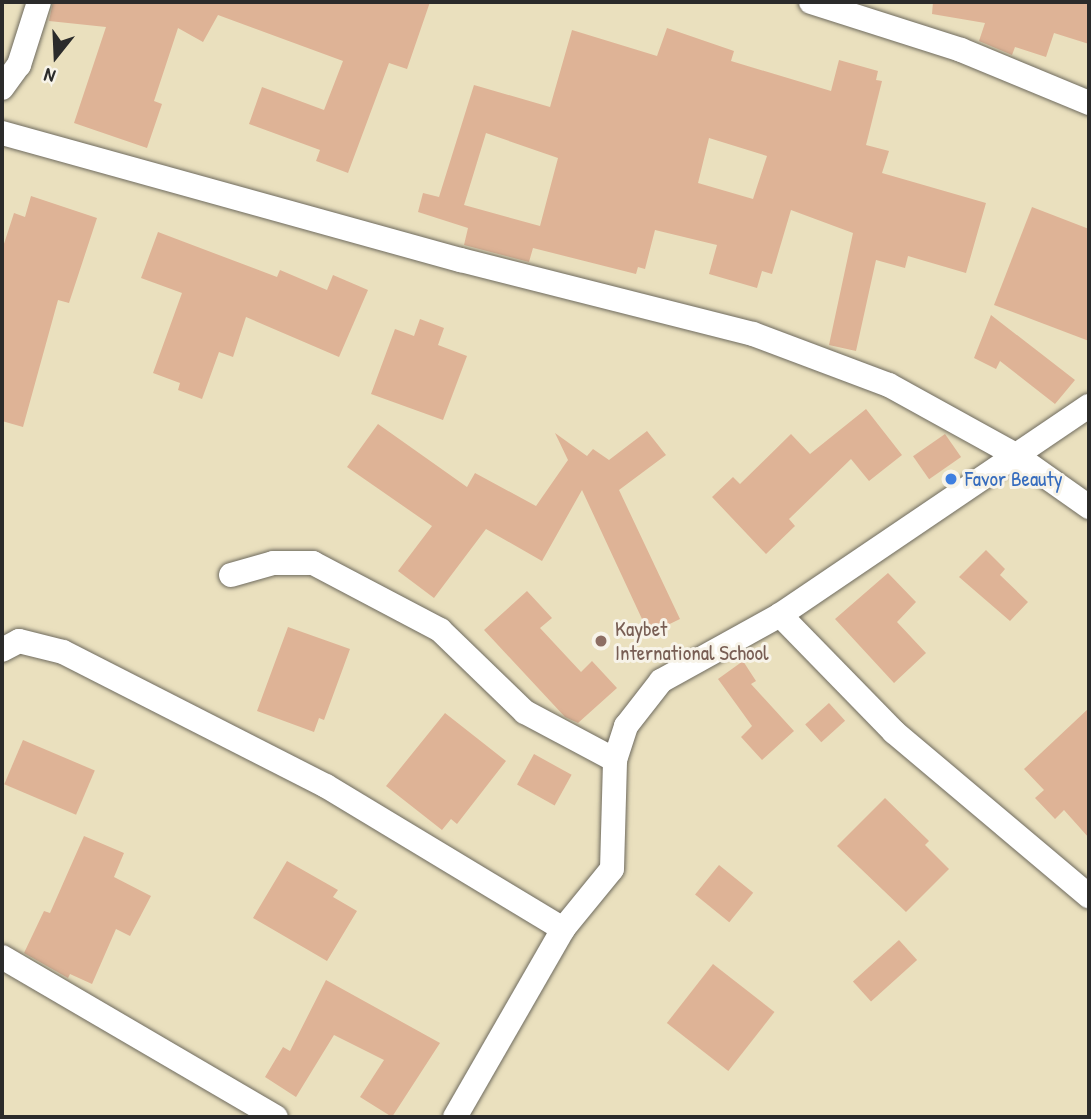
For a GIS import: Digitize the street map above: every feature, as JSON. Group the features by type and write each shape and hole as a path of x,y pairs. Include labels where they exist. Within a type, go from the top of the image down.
{"street":[{"path":"2,88 19,65 39,2"},
{"path":"811,2 961,50 1089,103"},
{"path":"2,133 461,260 753,334 889,384 1014,454 1089,507"},
{"path":"455,1117 563,929 612,869 615,760 626,726 661,681 780,615 1014,454 1089,406"},
{"path":"231,575 272,562 313,562 440,630 525,712 615,760"},
{"path":"780,615 894,732 1089,896"},
{"path":"2,650 19,641 64,652 326,786 563,929"},
{"path":"2,957 276,1117"}],"building":[{"path":"53,2 430,2 407,69 389,63 348,173 316,161 320,150 249,124 262,87 324,110 343,61 218,15 203,42 178,28 154,101 162,104 147,148 74,123 106,27 49,21"},
{"path":"933,2 1089,2 1089,44 1054,33 1046,57 1015,47 1012,55 979,41 985,23 932,14"},
{"path":"667,28 734,51 731,61 831,91 839,60 878,71 876,80 882,81 866,145 889,151 882,173 986,203 966,273 908,256 905,268 876,260 856,351 829,345 853,233 791,210 772,274 762,271 757,288 709,274 717,245 655,230 645,269 638,267 636,274 533,248 529,262 464,245 468,228 418,212 423,193 439,197 474,85 550,107 572,30 657,56","holes":["486,133 558,158 540,226 464,205","709,138 767,156 753,199 698,183"]},
{"path":"31,196 97,218 69,303 58,300 23,427 2,421 2,250 14,213 25,217"},
{"path":"1032,207 1089,229 1089,341 994,305"},
{"path":"158,232 277,277 280,270 327,290 333,275 368,290 339,357 246,317 233,357 219,352 202,399 178,390 180,383 153,373 182,293 141,278"},
{"path":"991,315 1075,380 1055,404 1000,361 996,369 974,358"},
{"path":"420,319 444,328 438,345 467,356 443,420 371,394 395,329 414,336"},
{"path":"866,409 902,455 869,481 851,459 789,519 795,526 766,554 712,497 733,477 740,484 791,434 810,454"},
{"path":"378,424 467,487 475,473 536,506 568,460 555,433 587,456 593,449 609,460 647,431 666,455 619,490 680,619 649,634 582,490 542,561 486,529 434,598 398,571 432,526 347,467"},
{"path":"945,434 961,457 929,479 913,456"},
{"path":"986,550 1005,569 1000,575 1028,602 1010,621 959,577"},
{"path":"888,573 916,602 897,622 926,653 894,683 835,619"},
{"path":"527,591 552,618 540,628 581,672 592,661 617,688 578,723 565,717 484,630"},
{"path":"288,627 350,649 324,720 319,718 314,732 257,711"},
{"path":"743,661 756,681 751,684 794,731 762,760 741,737 752,726 718,679"},
{"path":"829,703 845,721 821,742 805,724"},
{"path":"1089,708 1089,838 1064,810 1055,819 1035,798 1044,790 1024,769"},
{"path":"445,713 506,761 457,824 451,819 442,830 386,786"},
{"path":"23,740 95,770 76,815 4,784"},
{"path":"534,754 572,775 555,805 517,785"},
{"path":"885,798 929,841 925,845 949,869 906,912 837,846"},
{"path":"84,836 124,853 114,877 151,896 130,936 116,929 92,984 70,974 68,978 24,953 44,911 50,913"},
{"path":"287,861 338,890 333,897 357,911 327,961 253,918"},
{"path":"719,865 753,893 729,922 695,895"},
{"path":"899,940 917,960 871,1002 853,981"},
{"path":"713,964 774,1012 728,1071 667,1023"},
{"path":"326,980 440,1043 392,1117 360,1097 384,1060 334,1035 296,1097 265,1077 283,1047 290,1051"}],"place":[{"name":"Favor Beauty","path":"951,479"},
{"name":"Kaybet International School","path":"601,641"}]}
